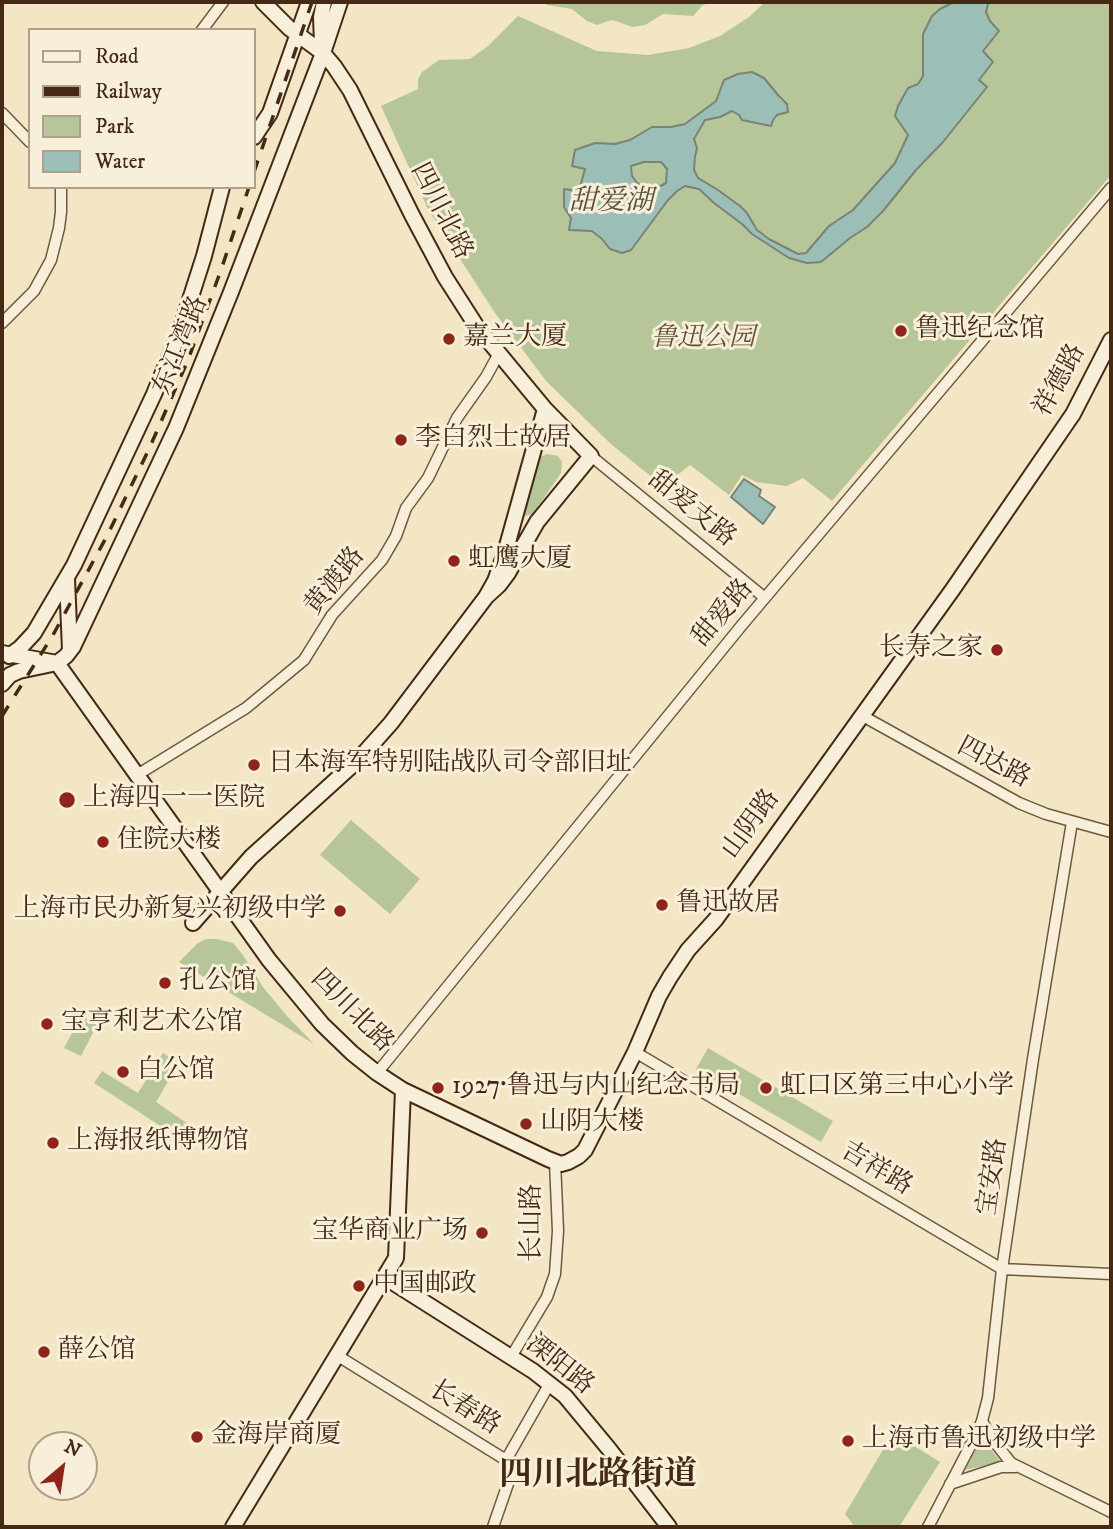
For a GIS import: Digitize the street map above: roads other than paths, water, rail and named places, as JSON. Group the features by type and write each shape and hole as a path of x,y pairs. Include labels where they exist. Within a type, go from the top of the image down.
{"main road":[{"name":"四川北路","path":"262,2 280,20 323,52 334,66 351,90 445,277 477,327 545,409 591,456"},
{"path":"256,134 270,113 310,2"},
{"name":"东江湾路","path":"323,52 320,34 324,2"},
{"name":"东江湾路","path":"57,663 70,651 176,428 231,292 340,2"},
{"name":"东江湾路","path":"5,656 20,648 34,633 67,578 155,394 196,282 221,189"},
{"name":"祥德路","path":"1053,446 1073,414 1111,340"},
{"path":"193,923 251,857 358,760 391,723 486,597 505,553 545,409"},
{"name":"山阴路","path":"555,1162 568,1162 585,1150 635,1052 659,996 676,968 716,919 1053,446"},
{"path":"486,597 508,573 537,522 591,456"},
{"path":"514,516 516,526 522,531 537,522"},
{"name":"东江湾路","path":"67,578 70,651"},
{"path":"2,682 5,656 57,663 221,891"},
{"path":"2,682 19,671 57,663"},
{"name":"四川北路","path":"221,891 303,1003 332,1034 377,1073 403,1090"},
{"path":"233,1527 386,1278 397,1254 403,1090 555,1162"},
{"name":"溧阳路","path":"386,1278 511,1357 565,1396 669,1527"}],"street":[{"path":"204,28 223,2"},
{"path":"2,113 28,140"},
{"name":"甜爱路","path":"377,1073 765,598 1111,188"},
{"path":"2,323 34,291 51,260 59,228 61,189"},
{"name":"黄渡路","path":"137,775 246,708 304,660 332,615 382,560 396,536 406,508 428,478 457,418 499,355"},
{"name":"甜爱支路","path":"591,456 765,598"},
{"name":"四达路","path":"861,715 1019,803 1046,814 1111,832"},
{"name":"宝安路","path":"928,1527 982,1420 989,1398 1002,1269 1032,1059 1072,822"},
{"name":"吉祥路","path":"635,1052 1002,1269 1111,1274"},
{"name":"长山路","path":"511,1357 547,1297 555,1274 558,1231 555,1162"},
{"name":"长春路","path":"338,1356 506,1460 511,1467 511,1475 493,1527"},
{"path":"506,1460 550,1383"},
{"path":"982,1420 1006,1458 1018,1467 1111,1512"},
{"path":"950,1484 1001,1467 1018,1467"}],"water":[{"name":"甜爱湖","path":"954,2 991,2 986,12 999,31 983,51 993,62 979,80 987,87 883,211 867,227 821,262 807,263 789,258 752,234 699,189 685,186 668,200 631,250 622,253 610,249 592,231 569,230 571,218 564,207 564,189 579,191 585,169 572,166 575,150 595,143 615,144 630,140 652,127 685,124 716,101 724,80 752,72 764,78 787,104 788,112 777,115 771,126 742,120 732,111 705,120 694,139 697,148 694,170 698,178 740,206 757,230 769,239 798,254 806,253 829,226 853,210 895,163 908,135 895,116 908,88 918,84 923,76 923,34 932,16","holes":["644,162 661,162 667,169 666,183 653,190 638,184 632,176 631,166"]},
{"path":"744,479 761,490 759,496 775,507 763,524 731,497"}],"railway":[{"path":"256,166 312,2"},
{"path":"2,716 53,635 107,536 149,449 188,360 248,189"}],"place":[{"name":"鲁迅纪念馆","path":"901,331"},
{"name":"嘉兰大厦","path":"449,339"},
{"name":"李白烈士故居","path":"401,440"},
{"name":"虹鹰大厦","path":"454,561"},
{"name":"长寿之家","path":"997,650"},
{"name":"日本海军特别陆战队司令部旧址","path":"254,765"},
{"name":"上海四一一医院","path":"67,800"},
{"name":"住院大楼","path":"103,842"},
{"name":"鲁迅故居","path":"662,905"},
{"name":"上海市民办新复兴初级中学","path":"340,911"},
{"name":"孔公馆","path":"165,983"},
{"name":"宝亨利艺术公馆","path":"47,1024"},
{"name":"白公馆","path":"123,1072"},
{"name":"1927·鲁迅与内山纪念书局","path":"438,1088"},
{"name":"虹口区第三中心小学","path":"766,1088"},
{"name":"山阴大楼","path":"526,1124"},
{"name":"上海报纸博物馆","path":"53,1143"},
{"name":"宝华商业广场","path":"482,1233"},
{"name":"中国邮政","path":"359,1286"},
{"name":"薛公馆","path":"44,1352"},
{"name":"金海岸商厦","path":"197,1437"},
{"name":"上海市鲁迅初级中学","path":"848,1441"}],"district":[{"name":"四川北路街道","path":"598,1477"}],"park label":[{"name":"鲁迅公园","path":"703,340"}]}
